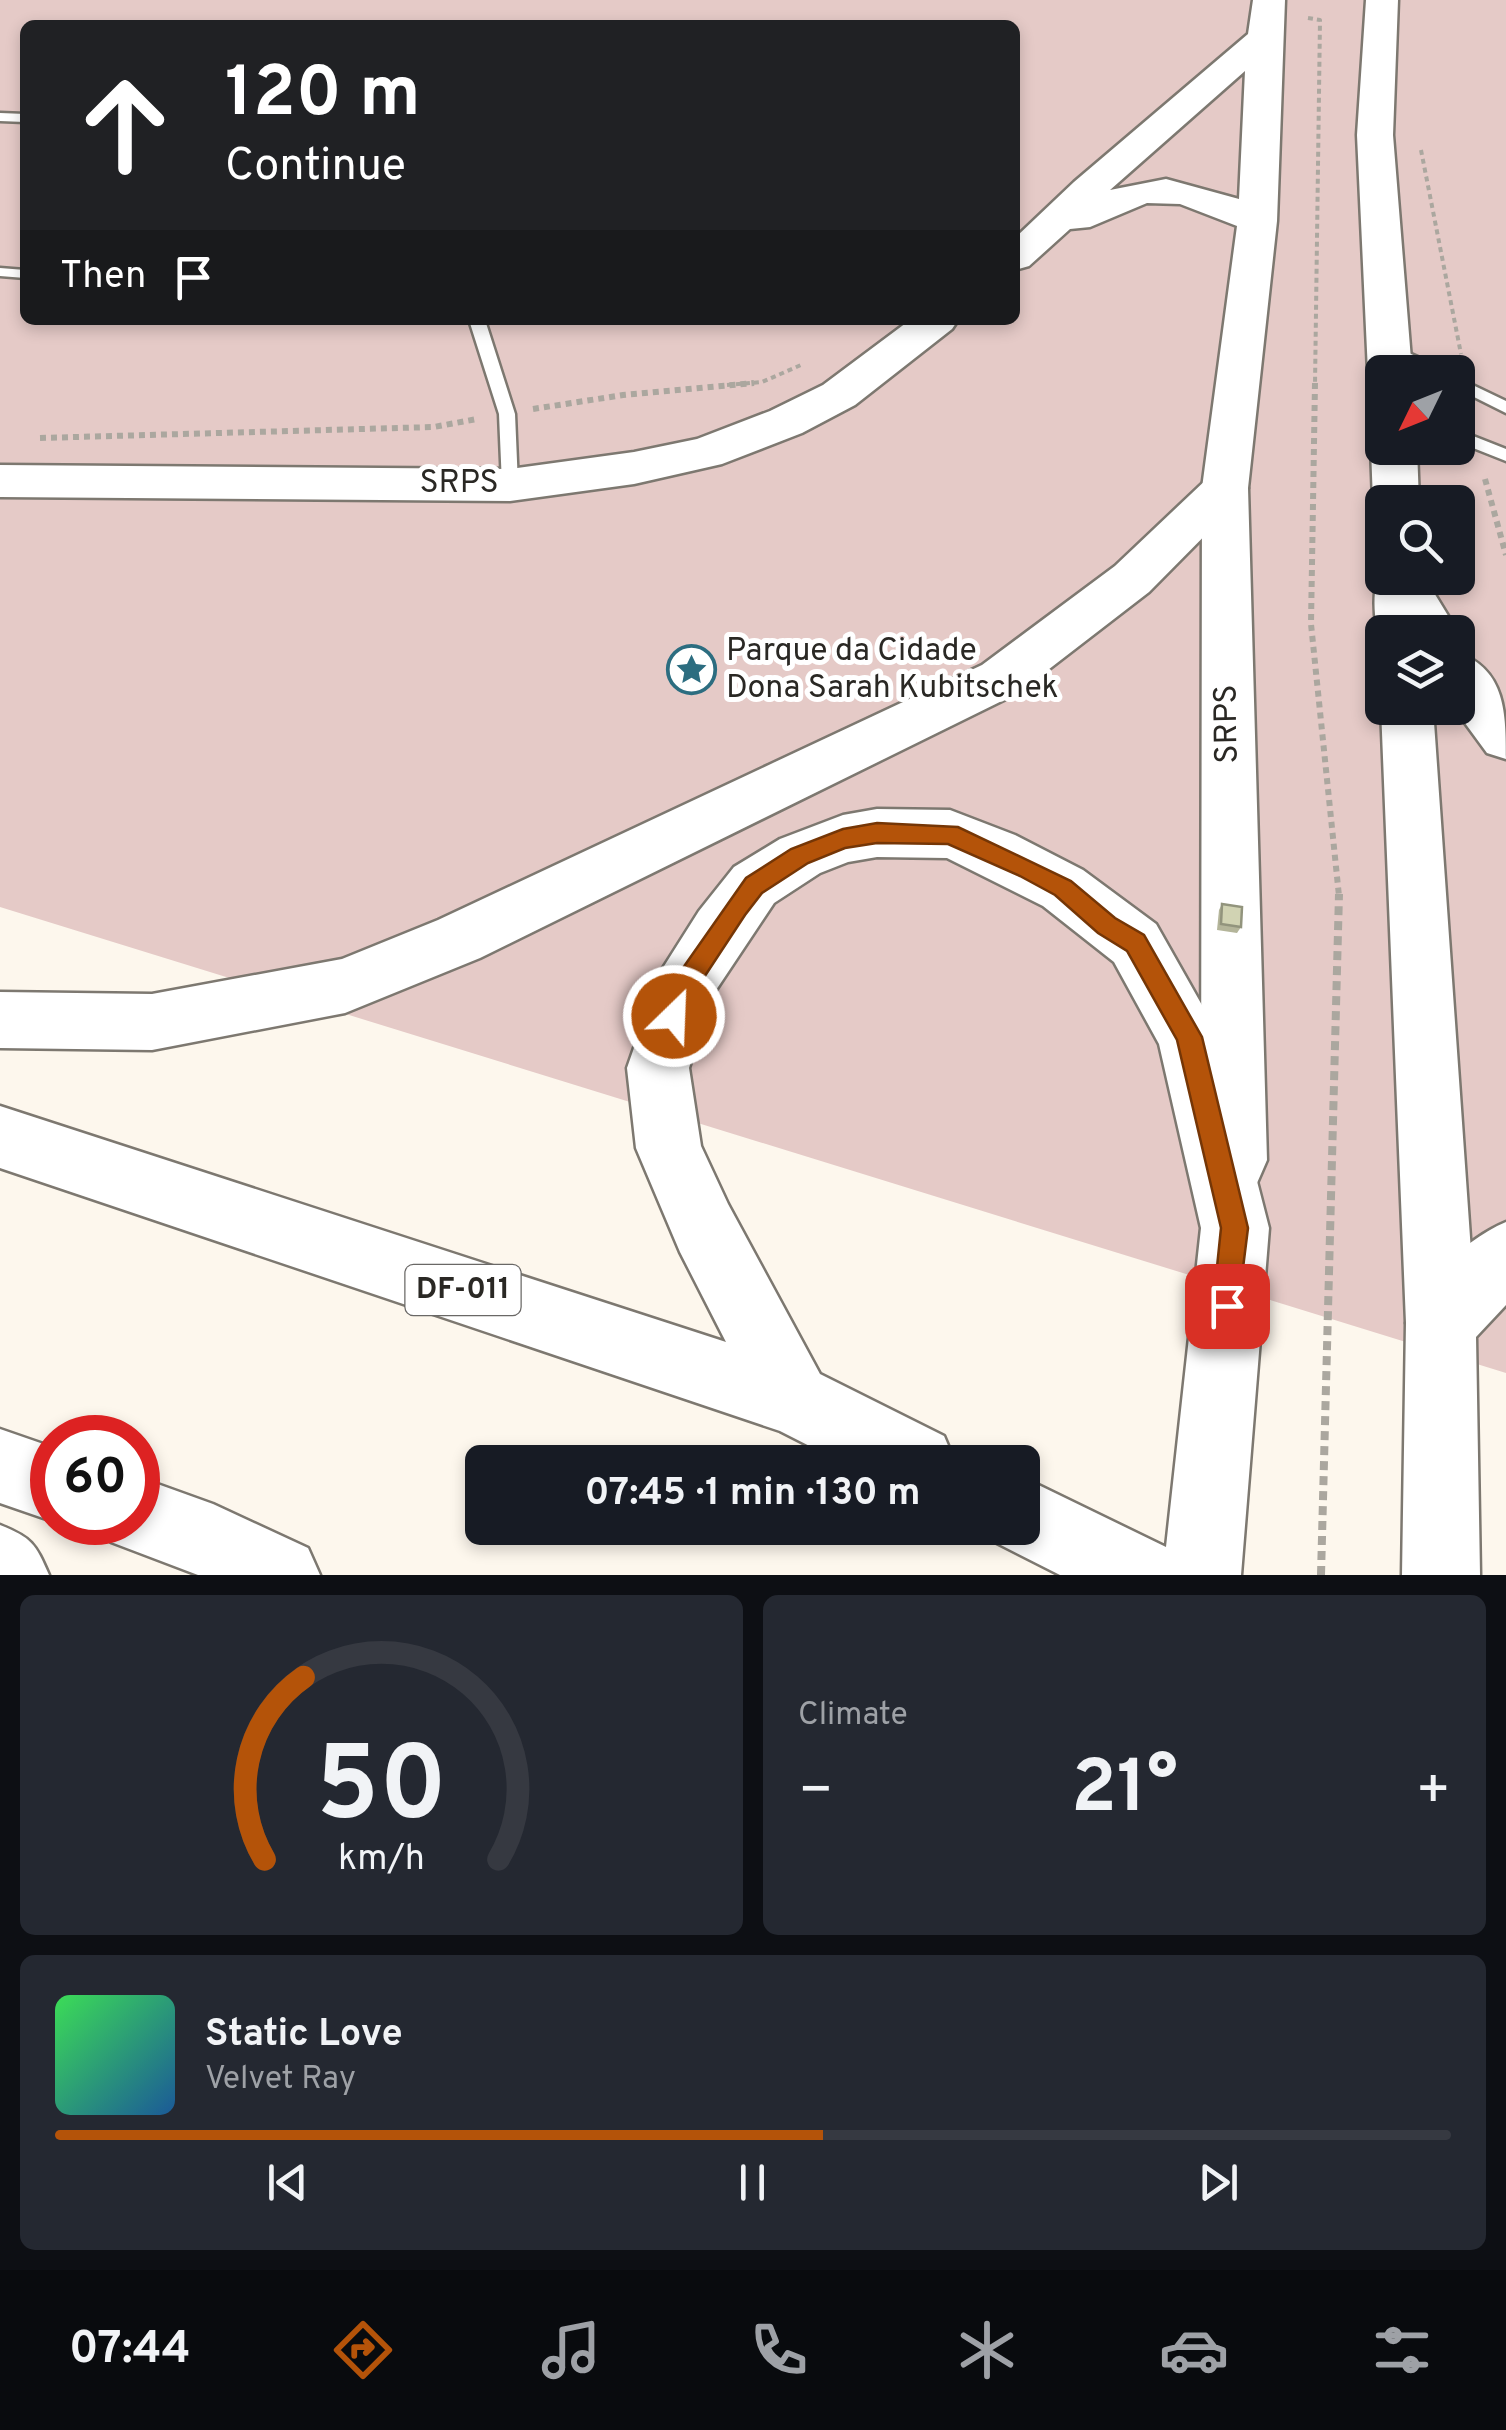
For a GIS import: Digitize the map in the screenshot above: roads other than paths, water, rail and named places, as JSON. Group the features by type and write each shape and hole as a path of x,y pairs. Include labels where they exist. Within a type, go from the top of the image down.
{"main road":[{"path":"1382,0 1375,135 1390,355"},
{"path":"1028,247 1266,17"},
{"name":"SRPS","path":"1234,1228 1225,488 1257,221 1266,17"},
{"path":"1028,247 1126,194 1154,188 1186,194 1257,221"},
{"name":"SRPS","path":"0,481 510,484 634,468 706,453 786,422 839,395 931,325"},
{"path":"0,1020 152,1022 345,986 459,940 1000,679 1132,579 1225,488"},
{"path":"1475,695 1506,738"},
{"path":"1408,725 1442,1324 1441,1575"},
{"path":"794,1400 704,1228 669,1148 658,1068 682,990 720,929 754,886 800,856 843,838 877,833 950,834 1063,888 1135,943 1189,1037 1234,1228 1202,1575"},
{"name":"DF-011","path":"0,1136 794,1400 884,1445"},
{"path":"1442,1324 1506,1256"},
{"path":"0,1466 30,1476"},
{"path":"160,1523 214,1542 281,1575"},
{"path":"1040,1524 1140,1575"},
{"path":"0,1564 10,1575"}],"lane":[{"path":"479,325 507,414 510,484"},
{"path":"1475,392 1506,408"},
{"path":"1475,443 1506,456"}],"place":[{"name":"Parque da Cidade Dona Sarah Kubitschek","path":"691,670"}]}
